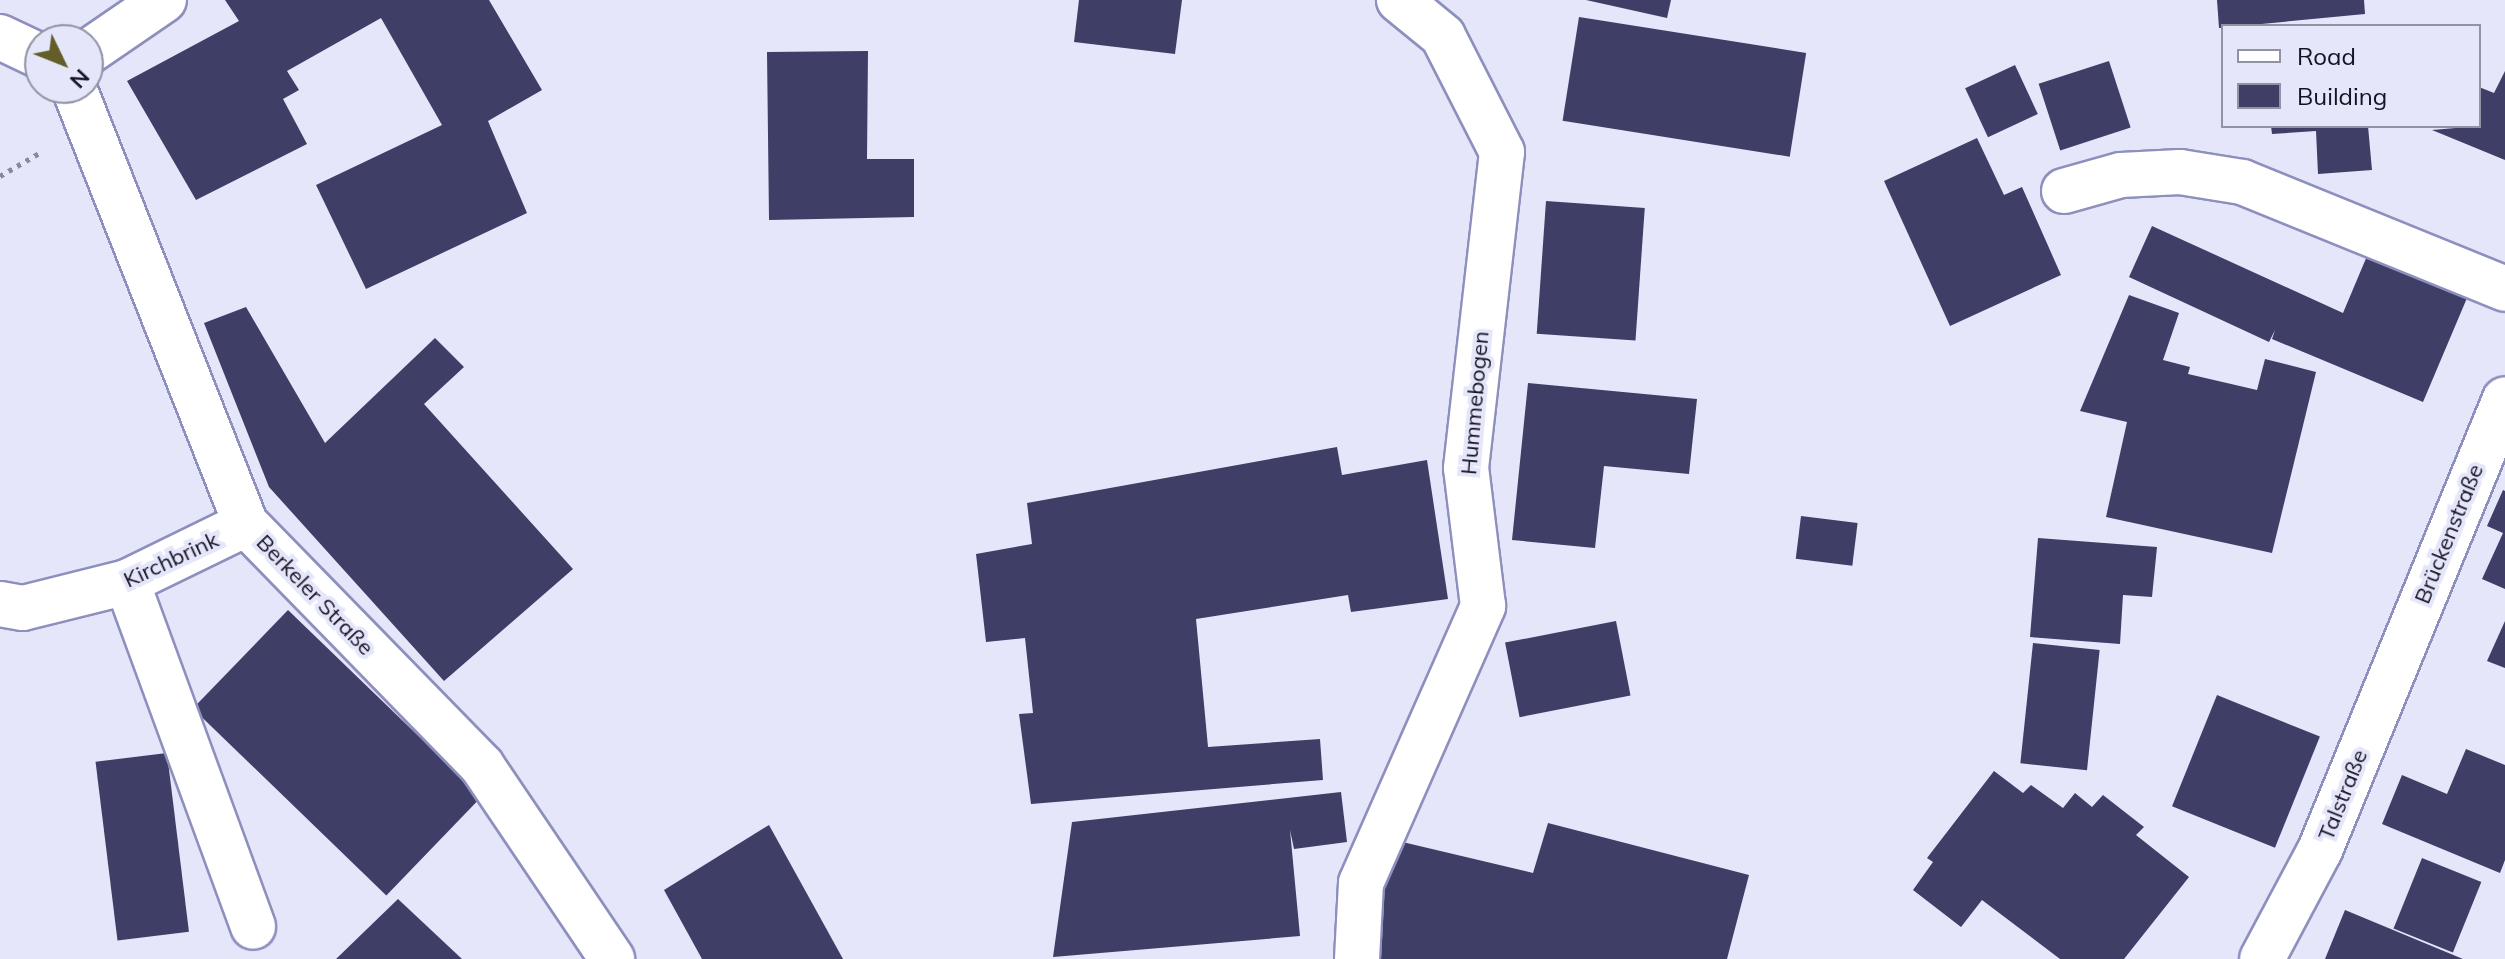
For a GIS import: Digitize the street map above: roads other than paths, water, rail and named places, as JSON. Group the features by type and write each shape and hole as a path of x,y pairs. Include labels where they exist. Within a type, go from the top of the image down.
{"street":[{"path":"104,41 164,0"},
{"name":"Hummebogen","path":"1357,959 1361,883 1483,606 1466,468 1502,152 1443,36 1399,0"},
{"path":"0,37 24,48"},
{"name":"Berkeler Straße","path":"80,104 246,524 482,766 612,959"},
{"path":"2064,191 2121,175 2180,172 2242,182 2505,289"},
{"name":"Brückenstraße","path":"2412,625 2505,399"},
{"name":"Kirchbrink","path":"0,604 23,608 127,582 246,524"},
{"path":"127,582 253,927"},
{"name":"Talstraße","path":"2262,959 2320,850 2412,625"}]}
